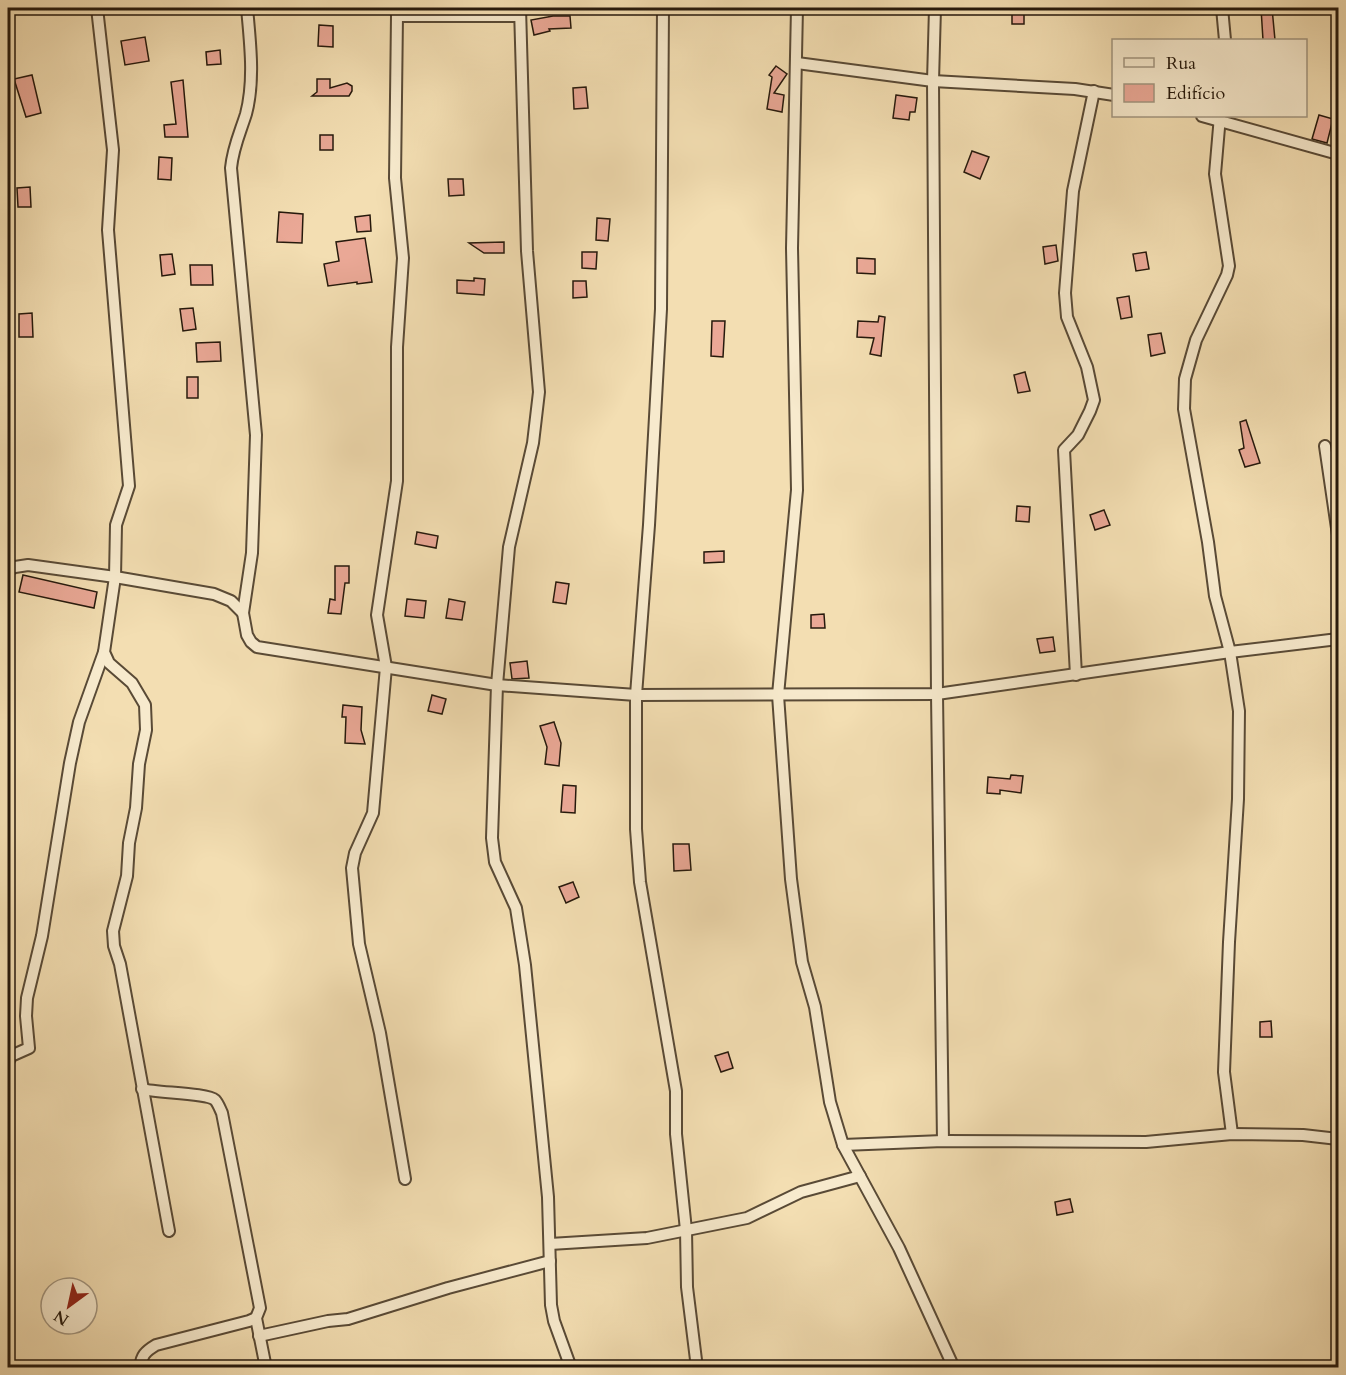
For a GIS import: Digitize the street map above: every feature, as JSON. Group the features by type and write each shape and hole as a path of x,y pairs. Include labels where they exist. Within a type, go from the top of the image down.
{"street":[{"path":"8,1062 11,1056 29,1048 27,998 42,936 70,763 79,722 104,652 115,577 116,525 129,486 108,230 113,150 97,8"},
{"path":"247,8 251,69 246,113 233,150 231,168 256,435 252,553 243,613 247,635 250,642 257,647 497,685 636,695 937,694 1338,639"},
{"path":"663,8 661,309 649,525 636,695 636,829 640,882 676,1091 676,1134 686,1230 687,1287 697,1368"},
{"path":"797,8 792,248 797,490 778,695 791,879 802,962 815,1007 830,1102 843,1146 904,1258 954,1368"},
{"path":"935,8 933,81 937,694 943,1141"},
{"path":"1222,8 1225,39"},
{"path":"405,1179 380,1033 359,945 352,868 355,853 373,813 386,667 377,615 397,481 397,347 403,258 395,178 396,12 519,12 527,251 539,393 533,443 509,547 497,685 492,838 495,862 516,908 525,965 548,1197 551,1305 554,1321 571,1368"},
{"path":"797,63 933,81 1094,91 1112,95"},
{"path":"1076,675 1064,450 1078,435 1094,400 1087,367 1067,317 1065,293 1073,191 1094,91"},
{"path":"1232,1134 1224,1072 1238,799 1239,711 1230,652 1215,596 1208,542 1184,410 1185,379 1196,340 1227,275 1229,266 1215,174 1219,118 1338,154"},
{"path":"1325,446 1338,535"},
{"path":"8,570 28,566 115,577 214,594 231,601 243,613"},
{"path":"104,652 110,663 132,683 145,705 146,730 139,764 127,876 113,931 169,1231"},
{"path":"141,1368 140,1359 156,1344 249,1321 255,1318 260,1308 222,1113 216,1101 208,1095 177,1094 142,1089"},
{"path":"843,1146 943,1141 1146,1142 1232,1134 1303,1135 1338,1139"},
{"path":"550,1244 647,1238 747,1218 801,1192 860,1176"},
{"path":"259,1336 348,1319 448,1288 550,1261"},
{"path":"255,1318 266,1368"}],"building":[{"path":"1012,8 1024,8 1024,24 1012,24"},
{"path":"1261,8 1272,8 1275,39 1263,39"},
{"path":"570,16 571,28 549,29 550,31 534,35 531,20"},
{"path":"319,25 333,26 333,47 318,46"},
{"path":"145,37 149,61 125,65 121,41"},
{"path":"220,50 221,64 207,65 206,52"},
{"path":"776,66 787,74 774,93 784,95 782,112 767,109 772,77 769,75"},
{"path":"32,75 41,113 26,117 14,79"},
{"path":"317,79 330,79 330,88 347,83 352,86 352,91 349,96 312,96 317,92"},
{"path":"183,80 188,137 165,137 164,125 176,124 171,82"},
{"path":"586,87 588,108 574,109 573,88"},
{"path":"896,95 917,98 915,112 910,112 909,120 893,118"},
{"path":"1319,115 1333,119 1327,143 1312,139"},
{"path":"320,135 333,135 333,150 320,150"},
{"path":"972,151 989,157 980,179 964,172"},
{"path":"159,157 172,158 171,180 158,179"},
{"path":"448,179 463,179 464,195 449,196"},
{"path":"30,187 31,207 18,207 17,188"},
{"path":"279,212 303,214 302,243 277,242"},
{"path":"370,215 371,231 357,232 355,217"},
{"path":"597,218 610,219 608,241 596,240"},
{"path":"365,238 372,282 328,286 324,264 339,261 336,242"},
{"path":"504,242 504,253 484,253 469,243"},
{"path":"1056,245 1058,261 1045,264 1043,247"},
{"path":"582,252 597,252 596,269 582,268"},
{"path":"1146,252 1149,269 1136,271 1133,254"},
{"path":"172,254 175,274 162,276 160,255"},
{"path":"857,258 875,259 875,274 857,273"},
{"path":"190,265 212,265 213,285 191,285"},
{"path":"474,278 485,279 484,295 457,293 457,280 474,281"},
{"path":"573,281 586,281 587,297 573,298"},
{"path":"1129,296 1132,317 1121,319 1117,298"},
{"path":"193,308 196,329 183,331 180,309"},
{"path":"32,313 33,337 19,337 19,314"},
{"path":"879,316 885,317 881,356 870,354 874,338 857,337 858,321 878,322"},
{"path":"712,321 725,321 723,357 711,356"},
{"path":"1161,333 1165,353 1151,356 1148,335"},
{"path":"220,342 221,361 197,362 196,343"},
{"path":"1025,372 1030,391 1018,393 1014,375"},
{"path":"187,377 198,377 198,398 187,398"},
{"path":"1246,420 1260,463 1245,467 1239,450 1244,448 1240,422"},
{"path":"1017,506 1030,507 1029,522 1016,521"},
{"path":"1104,510 1110,525 1095,530 1090,515"},
{"path":"417,532 438,536 436,548 415,544"},
{"path":"724,551 724,562 704,563 704,552"},
{"path":"335,566 349,566 349,583 345,583 341,614 328,613 330,599 335,600"},
{"path":"23,575 97,592 94,608 19,592"},
{"path":"556,582 569,584 566,604 553,602"},
{"path":"407,599 426,601 424,618 405,616"},
{"path":"449,599 465,602 462,620 446,618"},
{"path":"824,614 825,628 811,628 811,615"},
{"path":"1053,637 1055,651 1040,653 1037,639"},
{"path":"527,661 529,678 512,679 510,663"},
{"path":"432,695 446,699 442,714 428,711"},
{"path":"343,705 362,707 361,730 365,744 345,743 346,717 342,717"},
{"path":"554,722 561,743 559,766 545,764 547,747 540,726"},
{"path":"1011,775 1023,776 1021,793 1000,790 1000,794 987,793 988,777 1010,779"},
{"path":"563,785 576,786 575,813 561,812"},
{"path":"673,844 689,844 691,870 674,871"},
{"path":"573,882 579,897 566,903 559,887"},
{"path":"1271,1021 1272,1037 1260,1037 1260,1022"},
{"path":"728,1052 733,1068 721,1072 715,1056"},
{"path":"1070,1199 1073,1212 1057,1215 1055,1202"}]}
